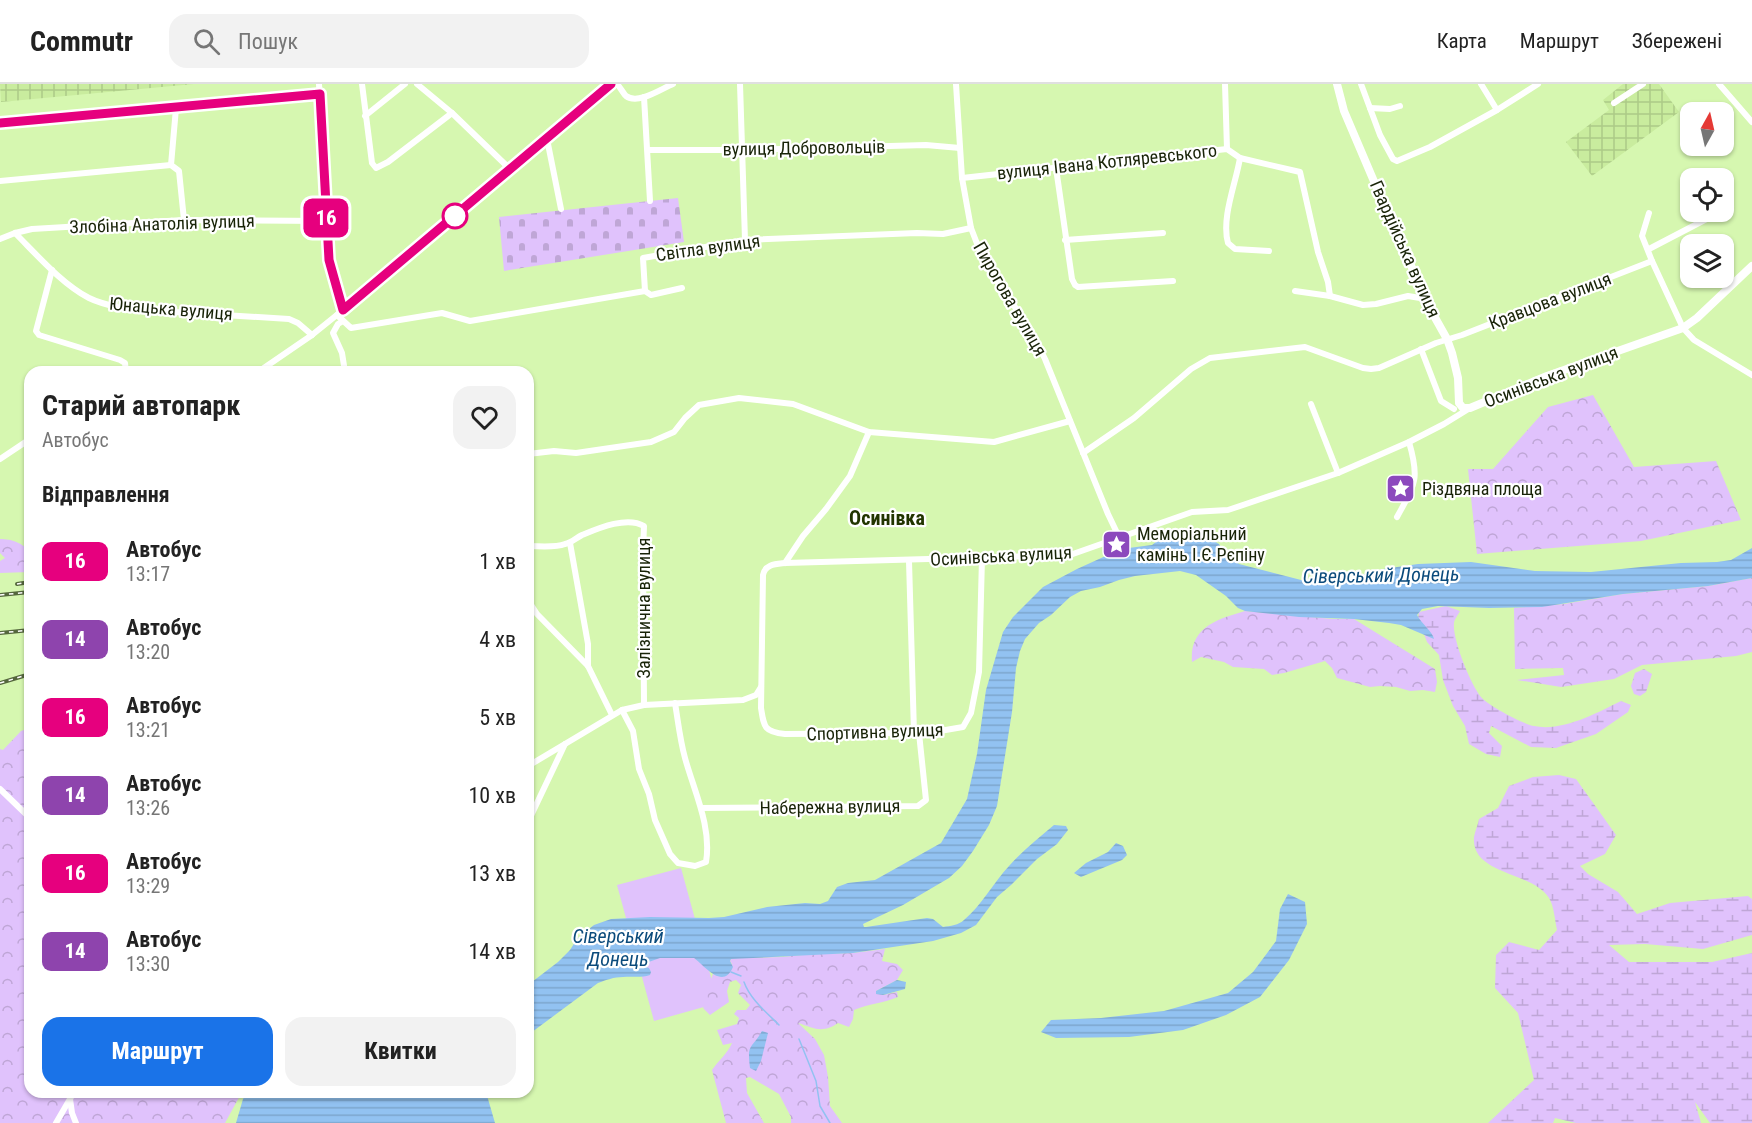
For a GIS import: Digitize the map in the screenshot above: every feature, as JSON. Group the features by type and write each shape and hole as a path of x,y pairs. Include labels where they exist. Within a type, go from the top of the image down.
{"main road":[{"name":"Гвардійська вулиця","path":"1337,84 1344,111 1426,299 1447,339 1458,378 1458,400"},
{"name":"Осинівська вулиця","path":"1470,408 1547,376 1683,328 1697,318 1752,266"},
{"path":"1458,400 1460,406 1470,408"}],"street":[{"path":"319,84 329,260 343,310"},
{"path":"362,84 372,163 376,168 388,162 452,113"},
{"path":"365,116 405,84"},
{"path":"417,84 452,113 510,169"},
{"path":"267,366 337,315 611,84"},
{"path":"617,84 627,96 634,99 673,84"},
{"path":"740,84 745,240"},
{"name":"Пирогова вулиця","path":"956,84 962,178 971,228 991,272 1030,329 1045,359 1119,537"},
{"path":"1225,84 1227,149"},
{"path":"1361,84 1380,135 1393,159 1398,161 1412,156 1497,110 1538,84"},
{"path":"1481,84 1497,110"},
{"path":"1614,104 1643,84"},
{"path":"1719,84 1752,122"},
{"path":"0,123 320,94"},
{"path":"644,97 650,201"},
{"path":"1370,108 1390,109 1400,106"},
{"path":"171,165 176,108"},
{"path":"547,139 561,209"},
{"name":"вулиця Добровольців","path":"648,150 926,145 960,148"},
{"name":"вулиця Івана Котляревського","path":"962,178 1227,149 1240,158 1300,172 1330,296"},
{"path":"1240,158 1226,228 1228,243 1235,249 1269,251"},
{"path":"0,181 171,165 179,171 184,220"},
{"path":"1056,168 1065,240 1075,285 1173,281"},
{"path":"1649,213 1642,233 1652,261 1683,328 1694,340 1752,375"},
{"name":"Злобіна Анатолія вулиця","path":"0,239 32,229 184,220 326,221"},
{"path":"1649,249 1701,222"},
{"name":"Світла вулиця","path":"645,291 643,258 745,240 943,234 971,228"},
{"name":"Юнацька вулиця","path":"15,233 52,270 80,293 109,306 290,319 312,335"},
{"path":"1065,240 1163,233"},
{"name":"Кравцова вулиця","path":"1083,453 1134,418 1191,369 1210,358 1305,347 1363,368 1379,368 1421,349 1652,261"},
{"path":"52,270 36,332 39,335 120,360 125,366"},
{"path":"337,315 351,328 442,313 470,321 645,291 651,295 682,288"},
{"path":"1295,291 1330,296 1362,305 1408,296 1426,299"},
{"path":"343,321 338,324 333,333 342,353 344,366"},
{"path":"1421,349 1441,401 1454,408"},
{"path":"534,453 554,451 576,453 651,442 674,432 699,405 739,398 792,404 869,432 994,442 1070,421"},
{"path":"1444,424 1458,400"},
{"path":"1311,404 1338,473"},
{"name":"Осинівська вулиця","path":"763,575 766,568 785,563 1071,555 1192,513 1228,510 1338,473 1409,442 1470,408"},
{"path":"785,563 850,476 869,432"},
{"path":"1397,518 1415,481 1414,461 1409,442"},
{"path":"0,459 24,443"},
{"name":"Залізнична вулиця","path":"534,546 570,543 580,536 620,523 638,523 644,526 644,705"},
{"path":"570,543 588,644 588,666"},
{"name":"Спортивна вулиця","path":"763,575 761,708 765,728 776,733 940,732 963,727 972,713 979,672 982,558"},
{"name":"Набережна вулиця","path":"701,808 918,806 926,800 916,733 909,561"},
{"path":"534,609 588,666 612,715"},
{"path":"534,762 622,710 644,705 750,698 756,695 761,686"},
{"path":"750,698 761,708"},
{"path":"622,710 633,731 639,769 649,794 658,828 670,854 678,863 695,866 706,862 707,854 701,808 685,757 675,703"},
{"path":"534,809 565,744"},
{"path":"0,789 24,812"},
{"path":"56,1123 69,1099"},
{"path":"69,1099 76,1123"}],"shaded area":[{"path":"0,84 194,84 1,102"},
{"path":"1623,84 1659,84 1679,112 1592,176 1566,142 1609,110 1603,100"}],"green space":[{"path":"678,198 684,242 504,271 499,217"},
{"path":"1593,395 1634,467 1716,461 1741,520 1641,541 1477,554 1468,469 1493,469 1548,407"},
{"path":"0,539 14,541 24,546 24,572 0,573 0,561 5,558 0,553"},
{"path":"1752,578 1752,652 1736,656 1642,665 1614,679 1561,687 1517,680 1564,675 1563,668 1515,669 1514,608 1708,586"},
{"path":"1446,606 1460,611 1454,622 1454,630 1472,683 1481,697 1498,709 1529,725 1545,727 1568,724 1621,701 1631,705 1628,712 1596,734 1556,748 1531,747 1491,726 1489,733 1502,746 1500,757 1486,754 1469,744 1465,726 1453,706 1443,680 1439,655 1427,642 1418,618 1419,612"},
{"path":"1245,611 1354,619 1435,669 1437,682 1435,692 1410,691 1396,687 1370,687 1337,678 1325,661 1272,675 1264,669 1233,667 1224,662 1201,657 1192,662 1195,640 1207,626"},
{"path":"1644,669 1652,674 1646,692 1640,696 1634,694 1631,686 1635,673"},
{"path":"24,730 24,1098 239,1098 225,1123 0,1123 0,749 3,750"},
{"path":"1559,775 1576,779 1616,835 1605,854 1580,866 1588,874 1618,892 1637,914 1670,903 1748,896 1752,899 1752,935 1703,949 1645,944 1609,945 1629,962 1712,962 1752,953 1752,1123 1710,1123 1695,1102 1701,1123 1576,1123 1555,1118 1553,1123 1488,1123 1534,1080 1518,1013 1495,988 1496,955 1509,942 1539,950 1557,930 1549,898 1541,889 1482,859 1476,849 1474,837 1479,819 1498,808 1509,786 1533,777"},
{"path":"681,868 718,1003 654,1021 617,885"},
{"path":"885,949 882,961 897,964 903,970 897,980 876,991 883,995 897,992 898,997 854,1010 849,1027 838,1023 818,1029 798,1023 815,1039 824,1055 830,1106 842,1123 791,1123 791,1117 779,1094 750,1077 746,1078 747,1093 764,1123 726,1123 712,1070 732,1043 723,1045 717,1030 737,1024 739,1018 734,1014 737,1010 746,1010 750,1005 738,993 741,985 736,980 730,982 727,991 729,1002 710,1015 703,1008 708,1001 707,989 713,974 719,976 732,964 731,959 735,958 853,953"}],"water":[{"name":"Сіверський Донець","path":"1161,538 1212,540 1239,564 1305,581 1324,583 1349,579 1383,569 1418,564 1471,562 1535,571 1591,572 1731,560 1752,548 1752,578 1708,586 1623,594 1542,607 1438,606 1422,609 1417,615 1434,639 1401,625 1389,623 1245,611 1196,575 1180,571 1135,576 1081,591 1070,597 1039,623 1025,639 1020,651 997,806 989,825 973,851 949,878 903,905 863,924 866,927 927,918 933,919 943,927 960,923 976,908 1014,860 1054,825 1066,826 1068,830 1057,844 1037,859 997,897 976,925 961,933 933,941 853,953 731,959 733,967 724,977 714,974 694,958 660,958 643,964 642,966 649,968 650,975 616,978 598,983 534,1031 534,980 558,962 577,939 594,925 611,919 724,917 767,907 805,903 820,904 828,901 837,887 848,883 875,880 941,843 967,799 977,754 986,690 1003,632 1013,617 1043,587 1121,549 1152,545"},
{"path":"1116,843 1123,846 1127,855 1122,860 1081,877 1074,873 1086,863 1108,852"},
{"path":"1288,894 1305,902 1307,924 1289,960 1260,997 1226,1015 1183,1030 1129,1037 1056,1038 1041,1032 1051,1020 1101,1018 1164,1011 1228,993 1253,972 1276,941 1280,909"},
{"path":"897,980 906,982 905,989 883,995 876,994 876,991"},
{"path":"762,1031 768,1033 756,1071 750,1068 749,1054"},
{"path":"488,1098 495,1123 236,1123 243,1099"}],"waterway":[{"path":"731,972 741,976"},
{"path":"744,982 754,1000 779,1025"},
{"path":"799,1039 816,1081 820,1106 830,1123"}],"railway":[{"path":"17,584 24,583"},
{"path":"0,595 24,593"},
{"path":"0,633 24,631"},
{"path":"0,683 24,676"}],"bus line":[{"name":"16","path":"0,123 320,94 329,260 343,310 611,84"}],"place":[{"name":"Різдвяна площа","path":"1401,489"},
{"name":"Меморіальний камінь І.Є.Рєпіну","path":"1116,544"}],"district":[{"name":"Осинівка","path":"887,518"}]}
